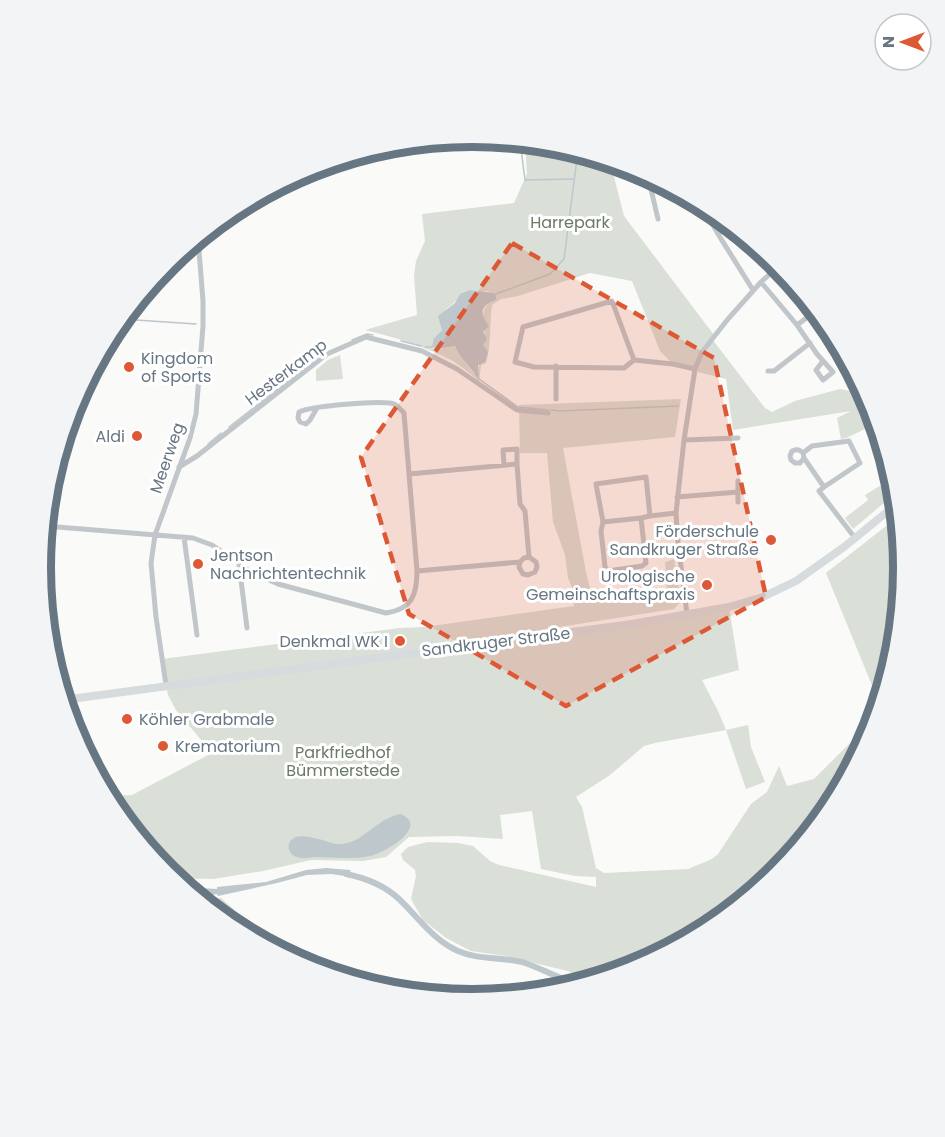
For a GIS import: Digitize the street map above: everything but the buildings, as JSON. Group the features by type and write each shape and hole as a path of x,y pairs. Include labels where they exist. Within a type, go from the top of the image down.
{"street":[{"path":"650,186 658,219"},
{"path":"711,221 753,290"},
{"path":"718,234 723,230"},
{"name":"Meerweg","path":"166,685 151,563 155,535 192,432 196,408 203,326 199,249"},
{"path":"687,614 676,513 695,369 702,352 728,319 772,272"},
{"path":"761,282 824,361"},
{"path":"634,360 612,301 523,327 515,362 534,367 624,368 634,360 695,369"},
{"path":"797,325 810,316"},
{"name":"Hesterkamp","path":"179,467 197,456 327,354 366,337 422,351 457,369 517,410 548,413"},
{"path":"768,371 774,371 810,343"},
{"path":"556,366 556,399"},
{"path":"54,527 193,538 212,545 252,572 278,584 386,613 394,612 409,603 417,583 404,413 397,406 384,403 317,408"},
{"path":"684,440 738,438"},
{"path":"824,487 803,455 812,446 849,441 860,462 819,491 855,538"},
{"path":"504,465 503,450 517,449 520,504 525,511 529,557 536,562 535,572 528,575 521,572 520,562"},
{"path":"409,474 517,464"},
{"path":"641,518 646,563 642,566 608,571 605,567 601,531 603,522 596,484 646,477 650,516"},
{"path":"738,481 738,502"},
{"path":"677,497 738,492"},
{"name":"Sandkruger Straße","path":"71,699 610,627 729,607 763,597 796,580 890,510"},
{"path":"603,522 676,513"},
{"path":"184,537 197,635"},
{"path":"417,571 520,562 529,557"},
{"path":"239,564 247,628"}],"highlighted area":[{"path":"512,243 714,358 766,597 566,706 409,614 361,457"}],"green space":[{"name":"Harrepark","path":"526,151 582,161 612,171 624,216 714,335 712,339 765,408 772,412 795,401 840,389 855,392 874,441 867,428 841,439 837,418 851,411 733,430 726,379 673,364 660,351 632,281 590,273 518,296 501,299 492,305 488,356 486,363 481,365 479,381 456,363 432,351 365,330 417,315 414,276 416,261 425,241 422,214 514,203 527,174","holes":["470,290 488,291 496,300 487,305 484,312 483,319 487,323 479,373 474,374 455,346 443,348 434,338 442,330 446,309"]},
{"path":"340,355 343,379 316,381 316,370 328,360"},
{"name":"Parkfriedhof Bümmerstede","path":"681,399 675,437 563,448 593,601 661,594 667,587 665,562 674,559 681,601 674,609 434,649 729,607 739,670 702,680 726,730 644,746 610,775 576,797 582,807 596,868 604,873 688,869 712,859 718,854 751,804 767,792 779,766 787,786 814,779 861,732 851,755 823,803 771,867 707,919 659,947 608,968 580,977 568,971 505,956 471,951 446,938 423,920 411,899 416,876 415,870 403,860 401,854 408,847 427,842 473,846 490,861 499,865 596,887 596,877 575,876 541,869 532,811 500,815 503,839 457,836 409,837 386,857 363,861 311,860 213,879 187,878 174,867 138,825 117,796 132,795 212,753 176,710 168,695 162,659 574,606 574,592 568,578 565,555 553,522 547,453 520,453 519,405"},
{"path":"885,482 888,500 853,529 845,518 868,500 865,495"},
{"path":"891,522 893,596 886,651 875,693 826,573"},
{"path":"748,725 751,747 765,782 746,789 726,730"},
{"path":"208,896 211,896 212,899 221,898 263,935 238,919"}],"shaded area":[{"path":"470,290 496,294 496,300 483,310 489,326 483,332 487,339 483,345 488,352 485,362 478,365 479,379 455,346 432,347 434,338 442,330 438,316 455,303 460,294"},
{"path":"401,814 409,819 408,832 394,845 377,854 356,858 299,858 289,850 290,841 299,836 336,844 354,841 384,821"},
{"path":"326,868 350,870 352,877 331,874 307,875 218,896 217,894 208,896 198,888 217,889 217,887 266,882 306,870"}],"waterway":[{"path":"521,150 525,180 573,179"},
{"path":"496,294 550,274 564,259 577,160"},
{"path":"132,320 196,324"},
{"path":"352,340 367,334 373,335"},
{"path":"401,341 421,346"},
{"path":"425,347 432,347"},
{"path":"229,427 325,352"},
{"path":"479,379 518,407 549,410"},
{"path":"551,410 678,406"},
{"path":"208,444 221,433"},
{"path":"346,874 368,880 387,890 441,941 458,951 473,956 522,962 566,979"}],"place":[{"name":"Kingdom of Sports","path":"129,367"},
{"name":"Aldi","path":"137,436"},
{"name":"Förderschule Sandkruger Straße","path":"771,540"},
{"name":"Jentson Nachrichtentechnik","path":"198,564"},
{"name":"Urologische Gemeinschaftspraxis","path":"707,585"},
{"name":"Denkmal WK I","path":"400,641"},
{"name":"Köhler Grabmale","path":"127,719"},
{"name":"Krematorium","path":"163,746"}]}
